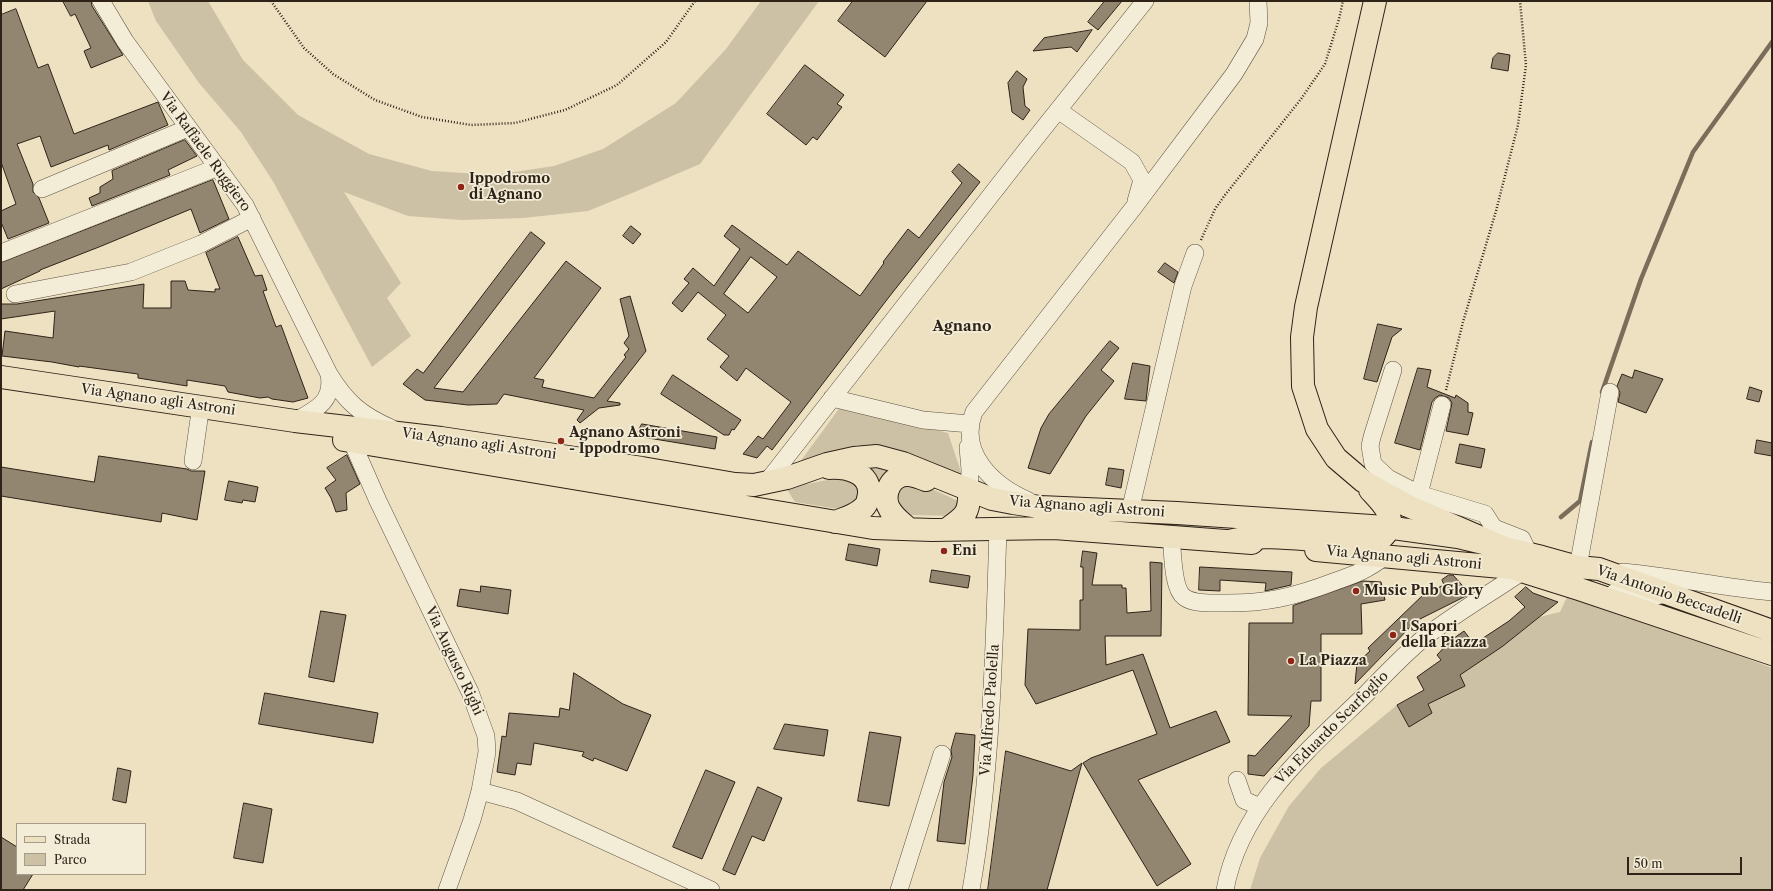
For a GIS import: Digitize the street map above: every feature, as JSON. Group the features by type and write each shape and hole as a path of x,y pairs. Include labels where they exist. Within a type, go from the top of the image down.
{"main road":[{"path":"1233,540 1252,537 1374,543 1382,539 1389,528 1390,519 1387,511 1363,482 1336,458 1317,429 1303,386 1302,337 1306,307 1375,1"},
{"name":"Via Agnano agli Astroni","path":"1,377 295,420 351,434 873,528 1054,528 1233,540 1384,556 1470,563 1519,556"},
{"name":"Via Agnano agli Astroni","path":"1,388 199,419 351,434 403,433 642,468 735,484 754,485 766,483 854,458 877,456 903,463 969,491 992,499 1040,506 1389,528 1458,537 1519,556"},
{"path":"815,468 836,467 854,471 863,477 868,483 868,500 865,507 850,517 835,522"},
{"path":"909,529 890,510 886,498 889,486 900,476 907,474 944,488 957,491 969,491 970,502 965,514 958,522 946,529"},
{"path":"787,478 782,485 781,496 785,501 807,517"},
{"path":"1363,482 1408,506 1519,556"},
{"name":"Via Antonio Beccadelli","path":"1519,556 1588,568 1669,594 1772,631"},
{"name":"Via Antonio Beccadelli","path":"1519,556 1579,588 1772,654"}],"street":[{"name":"Via Raffaele Ruggiero","path":"100,1 125,41 245,205 329,374 341,393 363,414 376,422 403,433"},
{"path":"766,483 1145,1"},
{"path":"969,491 970,470 968,451 970,429 974,412 1134,207 1234,74 1248,53 1255,39 1259,24 1258,1"},
{"path":"1058,110 1132,162 1142,180 1134,207"},
{"path":"42,189 188,128"},
{"path":"1,253 218,167"},
{"path":"15,294 132,272 201,244 252,218"},
{"path":"1130,511 1183,286 1195,253"},
{"path":"1393,370 1372,437 1371,456 1373,464 1388,478 1419,494 1485,514 1494,528 1522,539 1519,556"},
{"path":"295,420 314,410 325,400 330,389 329,374"},
{"path":"1610,392 1588,568 1653,575 1724,587 1772,592"},
{"path":"832,398 923,420 970,429"},
{"path":"1419,494 1442,405"},
{"path":"193,461 199,419"},
{"path":"970,429 976,456 981,466 1016,496 1040,506"},
{"name":"Via Augusto Righi","path":"351,434 378,501 470,692 486,736 487,752 480,791 472,820 447,890"},
{"name":"Via Alfredo Paolella","path":"971,890 982,819 991,712 998,528"},
{"path":"1171,536 1178,590 1184,597 1192,601 1212,603 1239,604 1272,601 1303,594 1368,569 1384,556"},
{"name":"Via Eduardo Scarfoglio","path":"1225,890 1231,867 1240,845 1260,807 1271,791 1301,756 1412,649 1427,636 1481,599 1519,556"},
{"path":"1470,563 1479,569 1484,575 1486,585 1481,599"},
{"path":"1579,588 1597,589 1633,597 1651,597 1724,587"},
{"path":"899,890 942,754"},
{"path":"1237,780 1244,800 1260,807"},
{"path":"480,791 517,801 711,890"}],"path":[{"path":"271,1 304,48 333,74 375,100 422,117 471,125 515,123 565,110 616,85 666,42 695,1"},
{"path":"1195,253 1215,209 1224,195 1301,99 1324,64 1339,19 1343,1"},
{"path":"1442,405 1518,124 1526,65 1520,1"}],"green space":[{"name":"Ippodromo di Agnano","path":"148,1 208,1 243,60 298,115 369,154 432,171 495,175 554,166 603,149 676,103 726,49 761,1 819,1 700,164 588,211 523,218 461,220 408,216 344,192 401,283 387,298 411,336 372,367 274,183 241,132 199,83 156,21"},
{"path":"841,406 948,433 963,478 904,455 857,445 797,466"},
{"path":"875,463 904,470 877,487 857,466"},
{"path":"843,477 857,481 861,493 859,502 838,509 795,502 786,488"},
{"path":"916,482 963,503 954,516 910,515 901,510 895,491 902,484"},
{"path":"1567,597 1706,643 1772,668 1772,890 1250,890 1260,858 1289,806 1321,768 1397,705 1409,726 1432,713 1428,704 1460,675 1503,646 1539,617 1560,612"}],"building":[{"path":"63,1 91,1 92,6 123,55 91,68 84,51 91,48 75,14 71,16"},
{"path":"853,1 927,1 885,57 838,21"},
{"path":"1105,1 1122,1 1098,30 1088,22"},
{"path":"16,9 38,68 48,64 74,134 158,102 168,125 109,150 108,145 51,167 40,136 17,144 33,184 33,192 39,198 49,223 8,239 1,222 1,211 16,204 1,162 1,15"},
{"path":"1092,30 1077,52 1071,47 1033,51 1044,38"},
{"path":"1498,53 1510,55 1508,71 1491,68 1493,58"},
{"path":"805,65 844,95 837,104 842,107 817,140 813,137 806,145 767,114"},
{"path":"1017,71 1027,79 1023,87 1025,106 1030,110 1023,120 1012,112 1008,83"},
{"path":"185,140 197,156 168,170 170,175 92,206 89,198 100,193 100,187 113,179 112,171"},
{"path":"959,164 980,182 889,297 772,450 767,446 757,458 743,454 758,436 763,439 791,402 746,368 737,381 720,367 729,356 707,339 726,315 698,292 682,312 672,303 689,283 684,279 693,268 714,286 740,249 724,236 732,225 787,265 798,251 860,296 908,229 919,238 962,183 952,172","holes":["751,257 777,277 748,313 724,294"]},
{"path":"213,180 229,219 200,233 191,209 40,270 1,289 1,263"},
{"path":"631,226 641,234 633,244 623,236"},
{"path":"531,232 545,243 434,388 463,392 566,261 601,288 534,378 544,380 542,387 594,398 626,357 624,355 629,349 624,343 629,336 620,299 630,296 646,351 607,401 620,403 620,405 599,408 580,423 577,420 584,410 504,394 497,404 468,405 425,400 403,384 417,369 423,373"},
{"path":"238,237 255,276 262,275 267,290 263,291 276,327 281,325 308,398 293,402 268,397 260,398 228,392 225,386 187,380 187,386 138,378 138,374 2,356 5,331 53,338 55,311 1,319 1,304 17,304 144,284 143,308 171,308 171,281 185,281 188,290 215,292 215,289 220,289 206,253"},
{"path":"1165,263 1178,272 1174,283 1158,272"},
{"path":"1378,324 1402,329 1392,337 1377,382 1364,379"},
{"path":"1110,341 1119,348 1101,370 1114,381 1086,416 1050,474 1028,468 1041,428 1049,414"},
{"path":"1133,363 1150,366 1146,401 1125,399"},
{"path":"1418,368 1431,370 1427,387 1455,398 1456,395 1468,403 1468,412 1473,413 1468,435 1446,431 1452,403 1449,398 1440,395 1432,402 1420,450 1395,443"},
{"path":"1635,370 1663,379 1646,413 1618,402 1620,393 1617,386 1622,374 1632,378"},
{"path":"673,375 741,420 734,430 732,429 729,435 724,435 661,394"},
{"path":"1750,387 1762,391 1759,402 1747,399"},
{"path":"642,424 717,437 715,449 636,436"},
{"path":"1757,440 1772,443 1772,456 1755,453"},
{"path":"1460,444 1485,449 1481,468 1456,463"},
{"path":"347,455 360,484 346,493 347,510 336,512 331,498 325,488 336,480 327,468"},
{"path":"99,456 187,469 191,471 205,471 197,520 162,513 161,522 1,496 1,467 94,482"},
{"path":"1109,468 1124,470 1121,488 1106,485"},
{"path":"229,481 258,487 255,502 243,500 242,503 225,500"},
{"path":"849,544 880,549 877,566 846,560"},
{"path":"1083,551 1097,553 1092,585 1122,585 1122,588 1126,588 1127,613 1151,611 1150,562 1162,563 1161,636 1105,636 1106,665 1143,654 1170,728 1216,711 1230,742 1138,780 1191,864 1157,886 1083,763 1091,758 1157,734 1133,670 1036,704 1025,685 1028,629 1080,630 1080,600 1083,600 1083,567 1081,567"},
{"path":"1200,567 1292,572 1291,585 1265,591 1266,583 1220,580 1220,591 1199,590"},
{"path":"932,570 970,576 968,588 930,582"},
{"path":"1449,575 1453,575 1470,594 1416,621 1355,684 1357,663 1370,651 1368,648 1424,594 1444,585 1442,580"},
{"path":"1363,581 1381,582 1385,600 1361,604 1362,634 1321,634 1321,701 1311,701 1309,726 1264,776 1248,774 1248,755 1255,756 1292,716 1248,715 1249,623 1293,623 1293,606"},
{"path":"481,586 511,590 508,614 457,606 460,589 480,592"},
{"path":"1526,587 1533,593 1558,602 1503,646 1460,675 1465,686 1428,704 1432,713 1409,727 1397,705 1424,690 1417,677 1441,660 1437,655 1450,641 1464,631 1474,644 1509,621 1525,607 1515,597"},
{"path":"321,611 346,615 334,682 309,677"},
{"path":"574,673 623,704 651,715 627,771 594,758 593,761 582,756 584,752 534,743 531,765 517,763 515,775 497,772 502,736 506,737 509,713 559,717 560,708 569,710"},
{"path":"265,693 378,713 373,743 259,724"},
{"path":"785,724 828,730 824,756 774,749"},
{"path":"870,732 901,737 889,806 858,801"},
{"path":"956,733 975,735 973,775 965,844 937,841 944,782 952,757 951,750"},
{"path":"1006,751 1071,771 1082,763 1047,890 988,890"},
{"path":"118,768 131,771 126,803 113,800"},
{"path":"706,770 735,782 702,859 673,847"},
{"path":"758,787 782,798 764,841 752,836 735,875 723,870"},
{"path":"244,803 272,809 263,863 234,858"},
{"path":"1,837 16,846 16,875 32,875 23,890 1,890"}],"waterway":[{"path":"1602,392 1641,279 1693,152 1772,42"},
{"path":"1561,517 1580,501 1592,442"}],"place":[{"name":"Ippodromo di Agnano","path":"461,187"},
{"name":"Agnano Astroni - Ippodromo","path":"561,441"},
{"name":"Eni","path":"944,551"},
{"name":"Music Pub Glory","path":"1356,591"},
{"name":"I Sapori della Piazza","path":"1393,635"},
{"name":"La Piazza","path":"1291,661"}],"district":[{"name":"Agnano","path":"962,327"}]}
